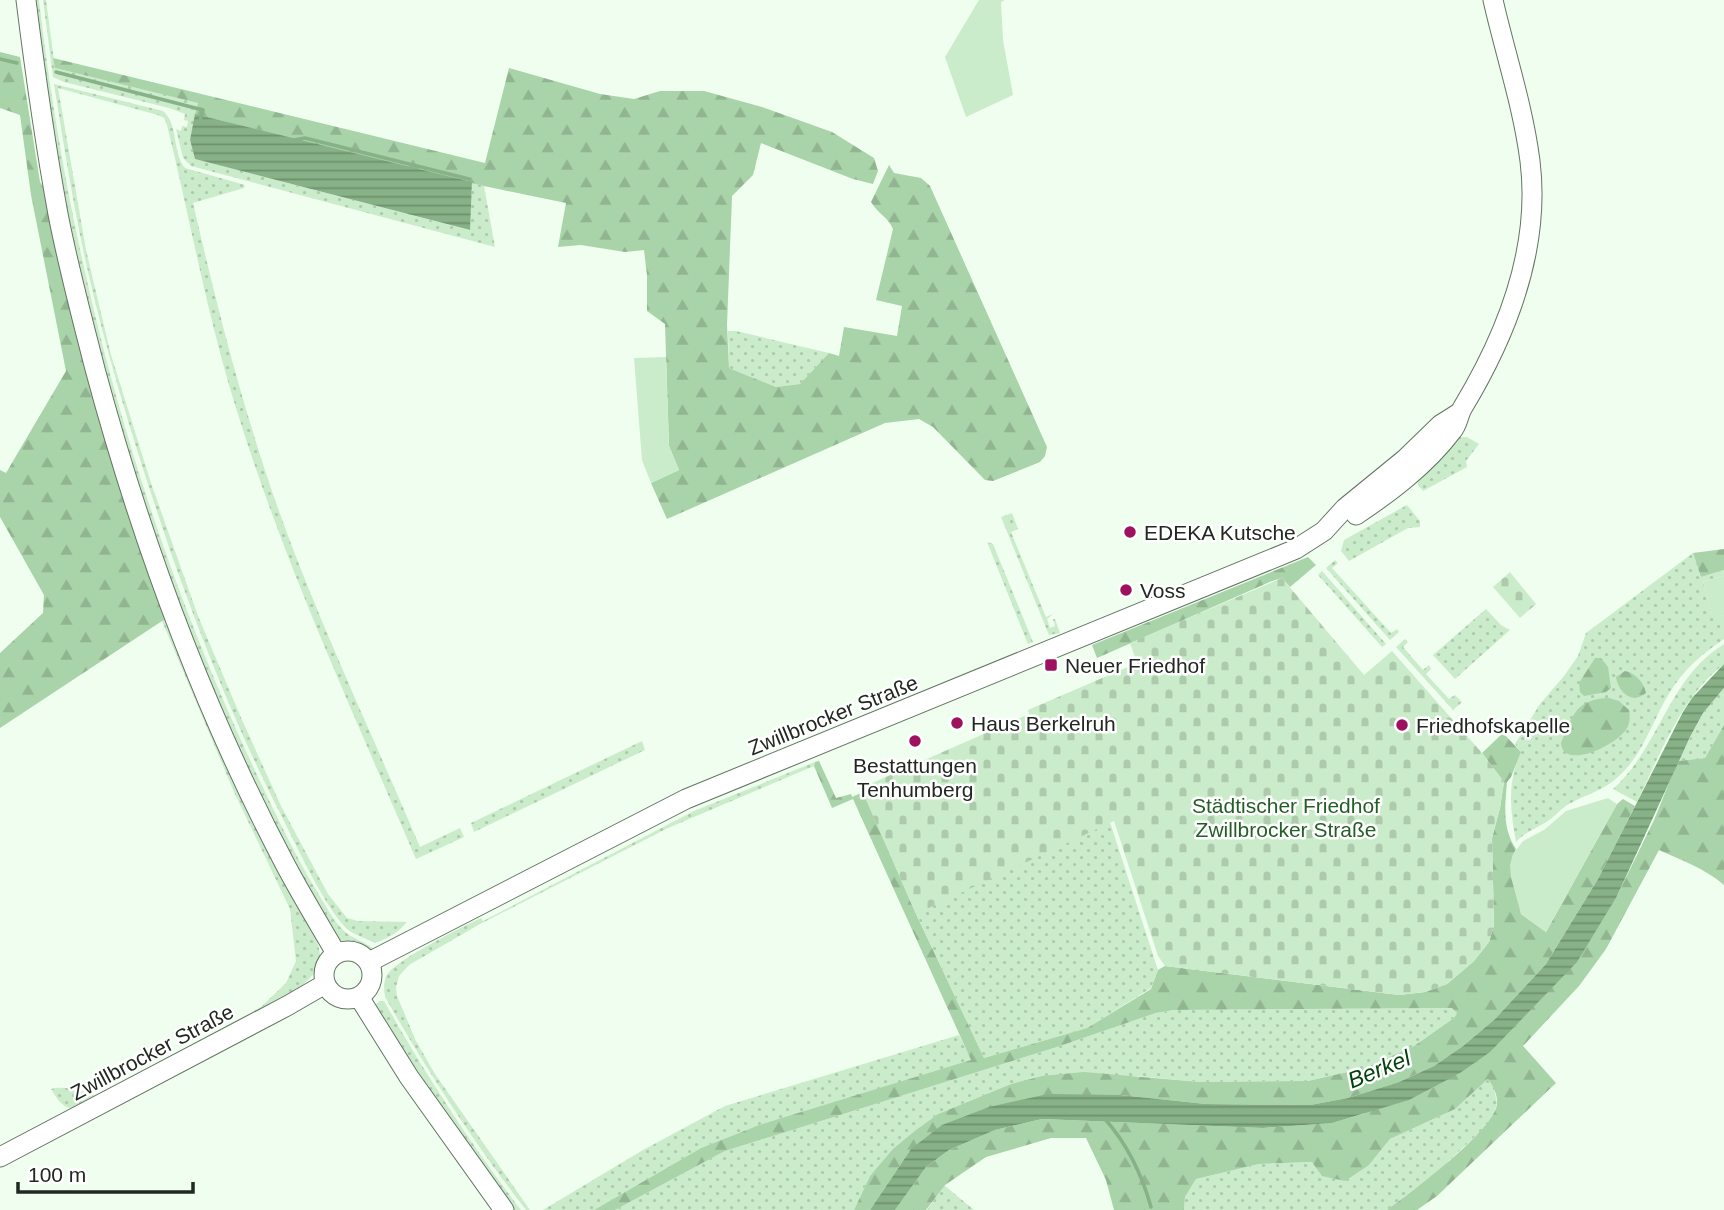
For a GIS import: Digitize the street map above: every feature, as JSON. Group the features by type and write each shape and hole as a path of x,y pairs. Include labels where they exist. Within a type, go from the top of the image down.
{"main road":[{"path":"26,0 36,83 58,216 112,431 154,561 189,655 227,745 286,866 336,953"},
{"name":"Zwillbrocker Straße","path":"369,962 686,799 1296,549 1324,531 1342,524 1407,477 1455,429 1459,413 1490,358 1509,316 1523,271 1529,237 1530,161 1493,0"},
{"path":"351,951 369,962 372,970 370,986 359,997 345,1000 328,990 323,970 336,953 351,951"},
{"name":"Zwillbrocker Straße","path":"0,1157 325,984"},
{"path":"359,997 439,1120 504,1210"}],"green space":[{"path":"31,0 39,0 70,200 91,299 146,494 179,590 258,777 295,852 336,922 347,933 374,949 369,952 342,943 293,868 200,669 134,485 75,270"},
{"path":"43,0 46,0 55,68 199,103 190,140 195,159 469,230 472,182 484,186 495,247 191,166 183,158 176,129 181,131 182,126 187,127 185,114 53,77"},
{"path":"979,0 1005,0 1001,2 1003,40 1013,95 966,117 945,57"},
{"path":"0,52 20,57 40,182 46,191 169,619 162,621 0,728 0,653 43,613 44,595 0,517 0,470 6,473 66,371 31,195 20,115 0,108"},
{"path":"53,58 485,163 509,68 600,94 634,99 660,91 704,91 762,107 832,132 874,158 878,171 873,184 853,179 761,143 753,175 732,196 727,325 729,368 776,387 800,384 829,353 839,356 844,327 897,336 902,306 876,300 893,229 871,202 889,165 894,173 921,178 930,186 1047,447 1045,456 1040,462 993,481 985,480 933,427 919,419 885,423 667,519 651,483 679,470 669,446 665,324 647,311 644,250 625,252 581,245 558,247 566,203 484,186 195,114 198,103 55,68"},
{"path":"54,84 163,111 171,124 178,154 185,168 245,185 244,188 193,203 214,291 237,378 277,507 339,662 420,847 460,828 464,837 416,859 297,580 255,466 216,338 164,118 58,88 86,250 111,355 151,483 198,616 281,806 328,894 347,918 358,921 407,922 392,935 375,943 351,932 343,924 314,879 237,722 184,590 137,450 97,308 78,225"},
{"path":"728,331 829,353 800,384 776,387 729,368"},
{"path":"666,357 669,446 679,470 651,483 642,460 634,358"},
{"path":"1455,437 1467,437 1479,444 1466,461 1467,467 1423,491 1416,477"},
{"path":"1407,505 1420,521 1420,527 1408,528 1349,561 1341,551 1344,540"},
{"path":"1012,513 1018,529 1011,532 1046,617 1053,614 1047,619 1050,628 1055,626 1055,619 1060,633 1049,635 1001,517"},
{"path":"987,542 993,544 1033,642 1028,644"},
{"path":"1724,549 1724,570 1701,577 1693,553"},
{"path":"1693,553 1701,577 1724,570 1724,576 1703,582 1713,617 1724,615 1724,639 1701,656 1681,676 1664,702 1636,757 1620,775 1602,788 1567,805 1516,842 1511,796 1513,774 1521,752 1515,744 1540,704 1578,656 1586,633"},
{"path":"1308,557 1316,565 1290,587 1282,578 1272,581 1097,658 1092,645"},
{"path":"1335,560 1338,563 1332,568 1391,633 1397,629 1399,632 1390,640 1326,568"},
{"path":"1322,571 1386,644 1382,647 1318,575"},
{"path":"1510,572 1536,604 1520,618 1493,587"},
{"path":"1724,576 1724,615 1713,618 1703,582"},
{"name":"Städtischer Friedhof Zwillbrocker Straße","path":"1282,578 1364,675 1392,651 1482,753 1504,782 1492,838 1494,925 1489,942 1474,961 1447,984 1425,992 1399,995 1165,966 1158,956 1114,821 916,914 861,788 1029,714 1028,710 1137,663 1130,643"},
{"path":"1486,609 1501,625 1510,630 1455,679 1433,655"},
{"path":"169,619 313,932 320,952 319,962 316,971 295,991 76,1109 61,1103 51,1089 68,1088 96,1096 261,1007 286,983 296,961 290,909 234,792 162,621"},
{"path":"1405,639 1408,642 1403,647 1423,670 1429,665 1431,669 1426,674 1449,699 1455,695 1462,702 1453,710 1396,647"},
{"path":"1724,644 1724,664 1695,693 1684,710 1663,746 1637,802 1613,789 1642,753 1690,675 1705,658"},
{"path":"1595,658 1601,658 1608,667 1611,688 1606,692 1584,696 1580,692 1579,683"},
{"path":"1625,671 1638,679 1646,693 1636,698 1623,692 1616,677"},
{"path":"1724,688 1724,725 1705,758 1678,761 1703,713"},
{"path":"1609,698 1619,701 1629,710 1628,726 1623,733 1593,752 1571,755 1564,751 1561,743 1577,711 1589,702"},
{"path":"1724,725 1724,885 1701,870 1659,850 1606,949 1579,986 1523,1046 1556,1083 1437,1196 1417,1210 1387,1210 1450,1160 1493,1115 1497,1097 1488,1079 1455,1109 1390,1139 1369,1165 1345,1181 1322,1176 1312,1162 1259,1164 1196,1179 1185,1197 1184,1210 1114,1210 1106,1180 1086,1138 1051,1138 986,1157 945,1185 926,1210 895,1210 926,1167 949,1150 995,1130 1042,1119 1263,1128 1331,1123 1363,1114 1460,1073 1617,896 1654,820 1678,761 1705,758"},
{"path":"1503,733 1521,752 1507,782 1505,808 1508,833 1516,849 1512,858 1521,914 1546,932 1617,804 1623,799 1635,806 1598,879 1546,964 1495,1019 1434,1066 1399,1082 1348,1098 1310,1105 1206,1104 1120,1095 911,1149 870,1210 854,1210 870,1176 893,1149 916,1130 938,1114 1011,1084 1042,1076 1084,1072 1200,1082 1308,1081 1365,1068 1414,1046 1454,1018 1457,1013 1452,1008 1174,1010 1156,1013 1057,1047 725,1151 615,1210 594,1210 701,1148 759,1125 971,1060 853,799 832,808 814,766 815,762 819,761 836,798 851,794 852,797 863,792 916,914 984,1058 1087,1028 1151,989 1158,970 1165,966 1399,995 1425,992 1447,984 1474,961 1489,942 1494,925 1492,838 1504,782 1482,753"},
{"path":"642,741 645,750 474,832 471,823"},
{"path":"815,762 814,766 668,828 480,924 409,965 399,976 397,996 416,1041 435,1074 530,1210 526,1210 469,1132 401,1025 385,997 384,983 387,975 403,961 445,936 481,918 483,921 694,811"},
{"path":"1608,798 1617,804 1546,932 1521,914 1511,877 1513,854 1523,841 1544,830 1566,811"},
{"path":"1110,822 1158,970 1151,988 1087,1028 984,1058 912,905"},
{"path":"384,1001 449,1108 521,1210 510,1210 443,1118 375,1005"},
{"path":"1453,1008 1457,1013 1454,1018 1414,1046 1365,1068 1308,1081 1200,1082 1136,1076 1011,1084 938,1114 916,1130 870,1176 854,1210 615,1210 725,1151 1057,1047 1156,1013 1174,1010"},
{"path":"959,1035 972,1061 759,1125 701,1148 594,1210 543,1210 643,1150 725,1106"},
{"path":"1488,1079 1494,1088 1497,1103 1494,1114 1483,1129 1439,1170 1387,1210 1184,1210 1185,1197 1196,1179 1259,1164 1313,1162 1369,1165 1390,1139 1455,1109"},
{"path":"944,1185 974,1210 927,1210"}],"shaded area":[{"path":"195,114 472,182 470,230 195,159 190,140"},
{"path":"1724,664 1724,688 1703,713 1690,737 1617,896 1577,962 1490,1052 1460,1073 1409,1100 1332,1123 1263,1128 1042,1119 995,1130 949,1150 926,1167 895,1210 870,1210 911,1149 942,1125 989,1107 1048,1094 1120,1095 1206,1104 1310,1105 1348,1098 1399,1082 1434,1066 1495,1019 1546,964 1598,879 1683,712 1692,698"}],"waterway":[{"path":"0,59 17,63"},
{"path":"56,72 203,110 200,120"},
{"path":"294,140 305,138 469,179"},
{"path":"1105,1119 1133,1160 1151,1207"}],"place":[{"name":"EDEKA Kutsche","path":"1130,532"},
{"name":"Voss","path":"1126,590"},
{"name":"Neuer Friedhof","path":"1051,665"},
{"name":"Haus Berkelruh","path":"957,723"},
{"name":"Friedhofskapelle","path":"1402,725"},
{"name":"Bestattungen Tenhumberg","path":"915,741"}],"water label":[{"name":"Berkel","path":"1379,1069"}]}
